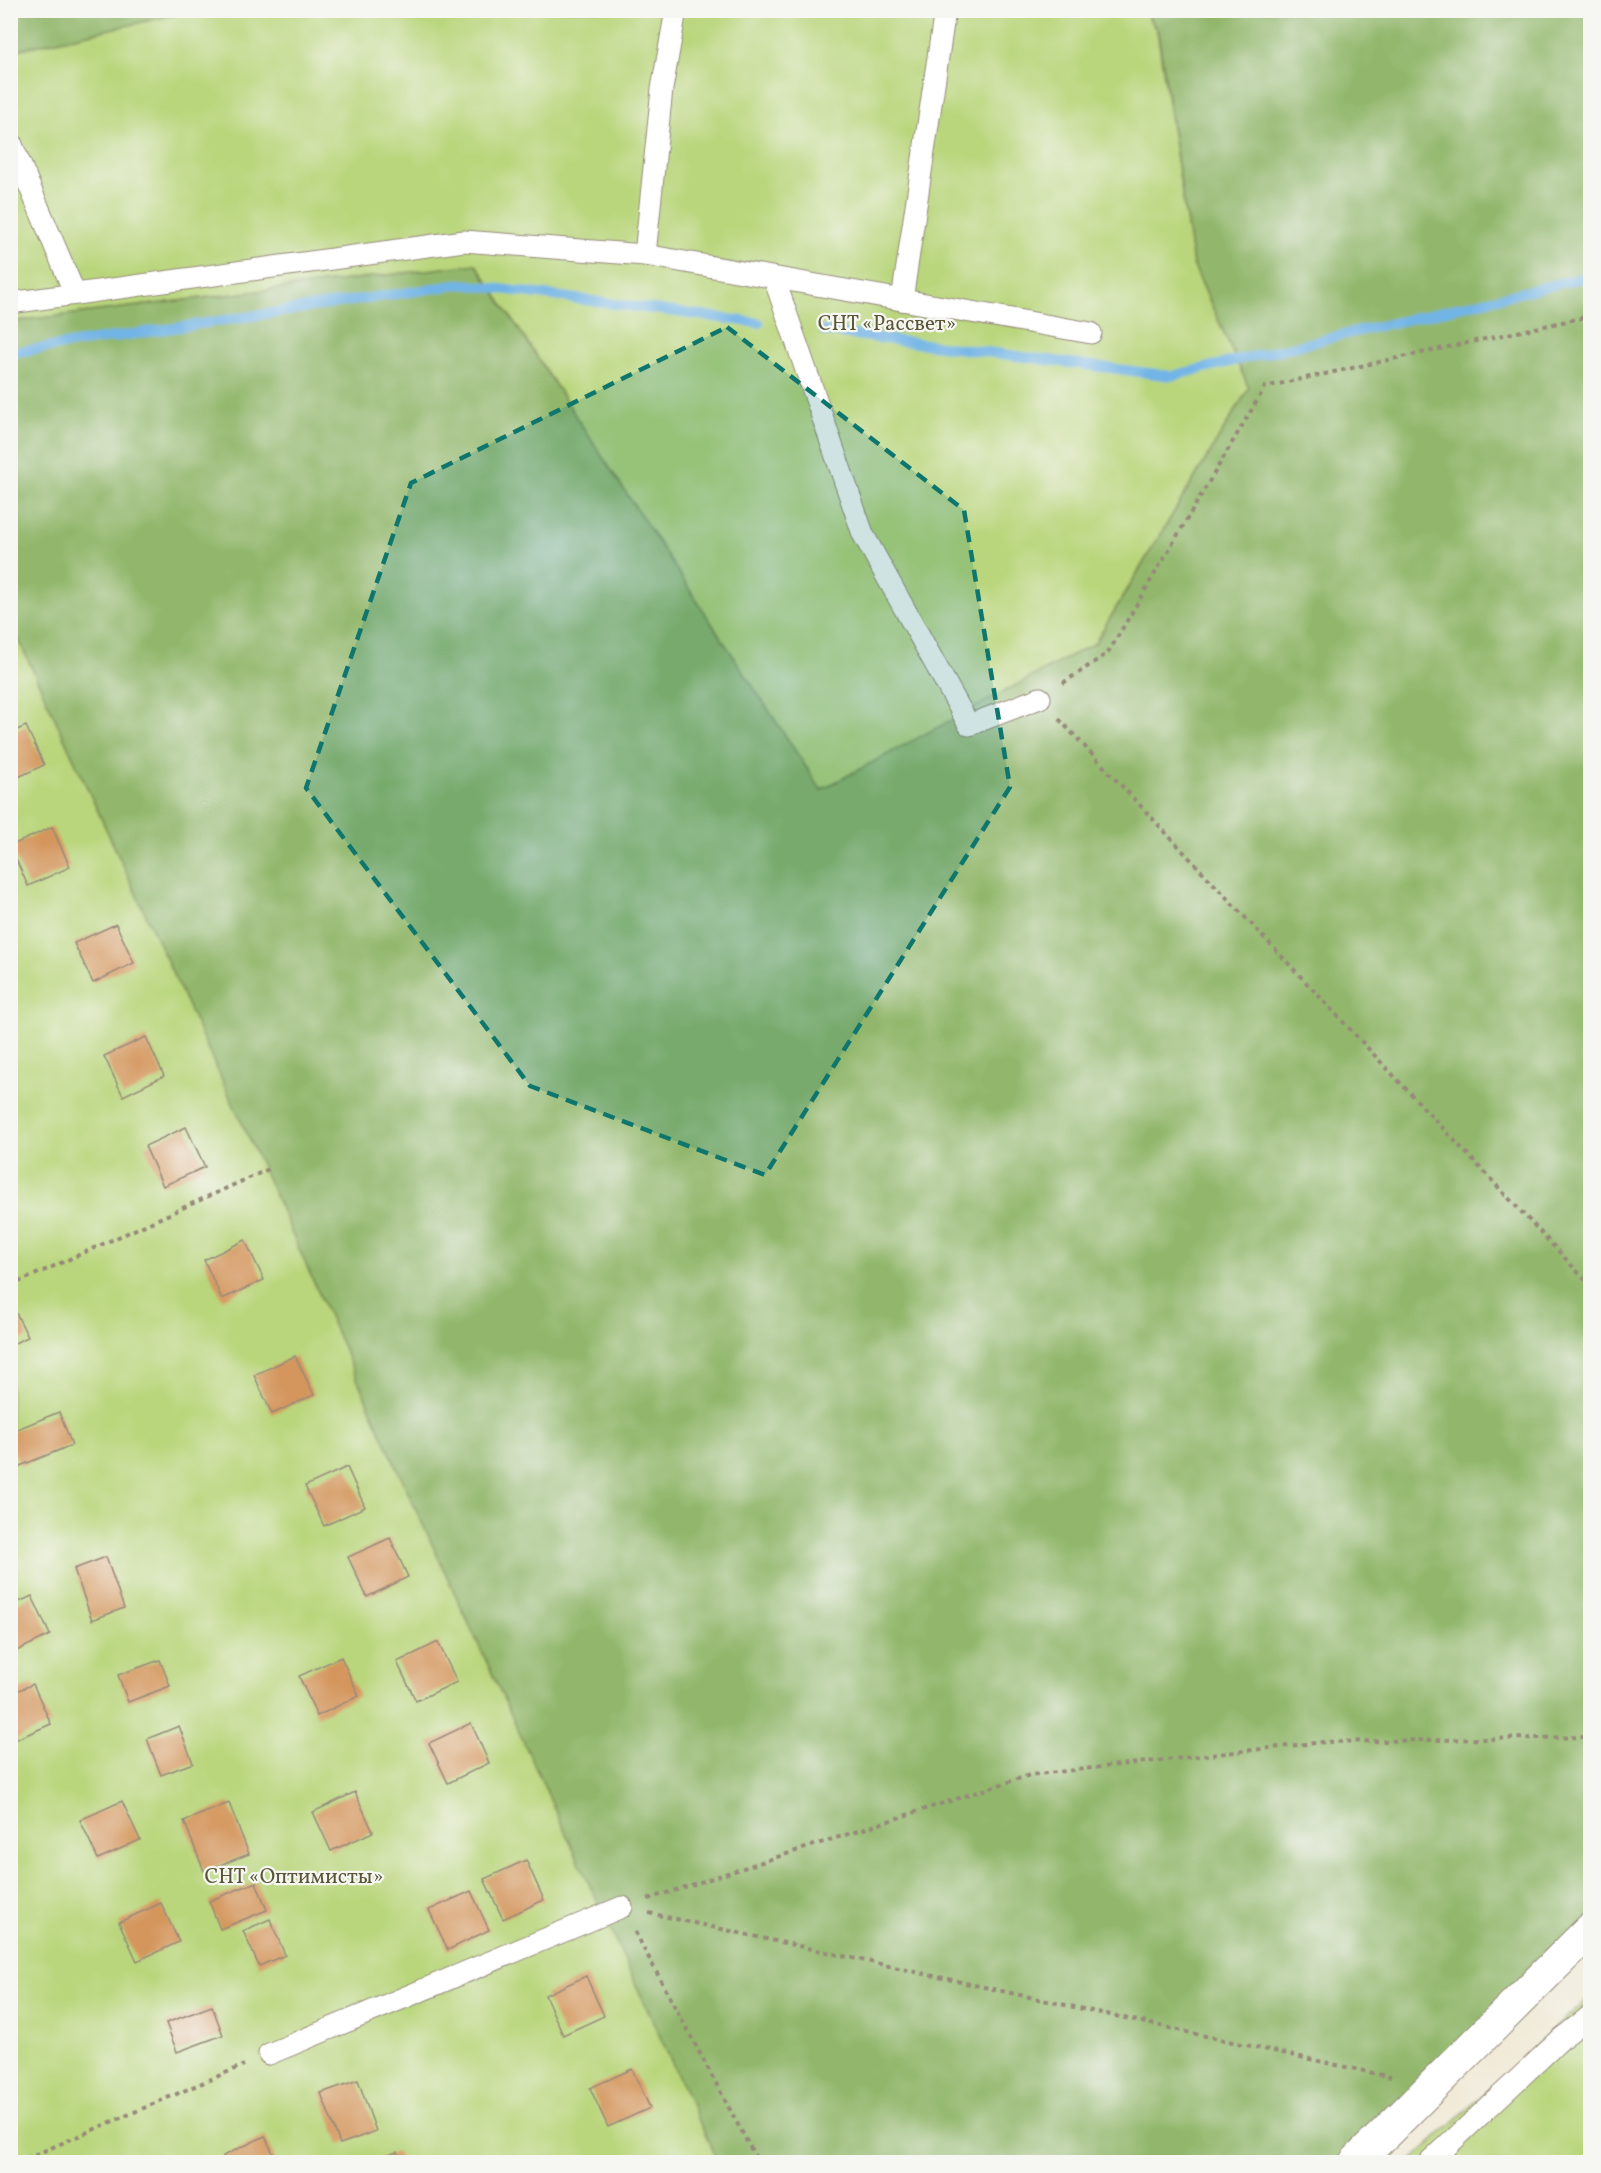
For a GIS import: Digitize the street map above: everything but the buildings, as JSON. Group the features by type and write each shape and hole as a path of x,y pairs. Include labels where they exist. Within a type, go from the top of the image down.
{"street":[{"path":"1356,2163 1590,1930"}],"lane":[{"path":"645,255 662,89 676,10"},
{"path":"902,300 945,10"},
{"path":"10,140 75,294"},
{"path":"10,303 464,241 645,255 1091,333"},
{"path":"774,278 863,534 969,725 1040,698"},
{"path":"269,2054 622,1907"},
{"path":"1430,2163 1562,2038 1590,2016"}],"path":[{"path":"1590,315 1265,387 1108,653 1040,698 1590,1284"},
{"path":"10,1286 271,1168"},
{"path":"622,1907 1030,1775 1325,1742 1590,1737"},
{"path":"622,1907 1433,2086"},
{"path":"622,1907 758,2163"},
{"path":"18,2163 269,2054"}],"highlighted area":[{"path":"727,327 964,510 1010,787 765,1175 530,1086 306,788 411,483"}],"green space":[{"path":"11,10 193,10 193,11 11,51"},
{"name":"СНТ «Рассвет»","path":"193,10 1144,11 1157,31 1193,264 1249,388 1095,643 821,790 476,264 11,322 10,51"},
{"path":"1144,11 1590,11 1590,1930 1356,2162 718,2162 401,1477 264,1171 11,623 10,322 476,264 821,790 1095,643 1249,388 1193,264 1158,31"},
{"name":"СНТ «Оптимисты»","path":"10,601 728,2162 11,2162"},
{"path":"1590,1997 1590,2162 1410,2162 1412,2160"}],"waterway":[{"path":"824,331 1171,376 1590,276"},
{"path":"10,353 462,284 759,323"}]}
